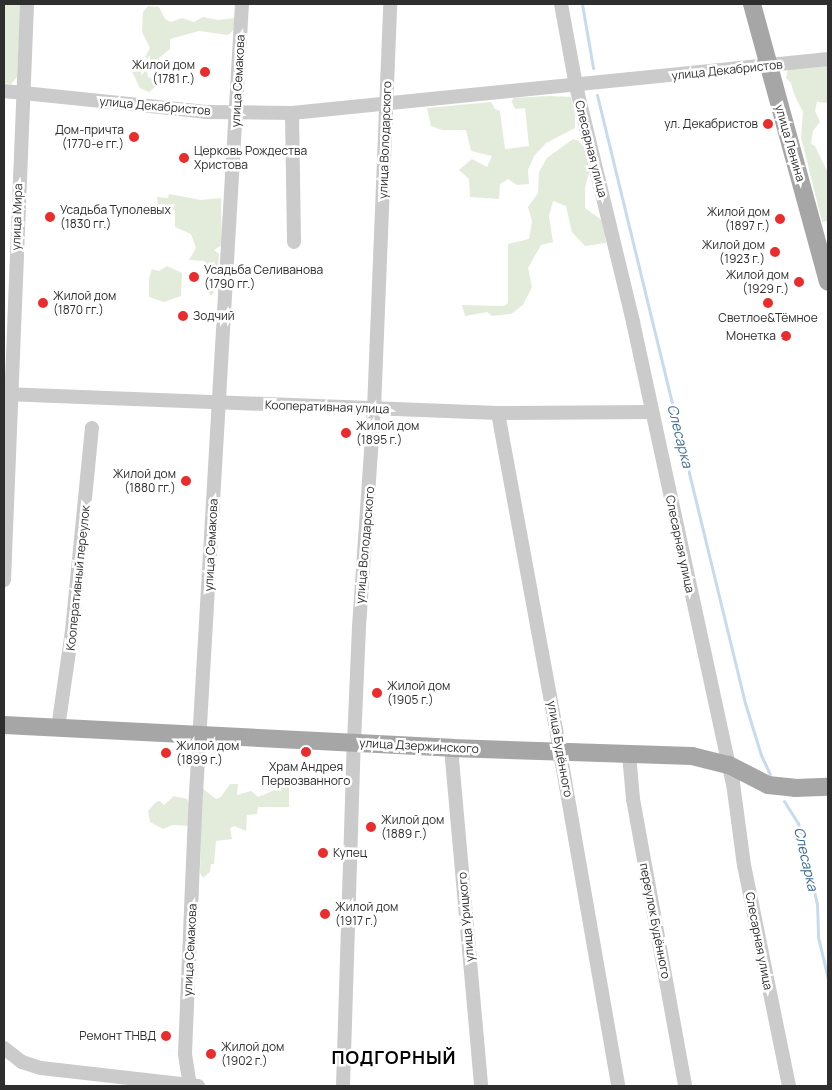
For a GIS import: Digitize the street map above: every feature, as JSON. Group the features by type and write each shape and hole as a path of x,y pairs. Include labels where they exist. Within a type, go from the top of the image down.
{"main road":[{"name":"улица Ленина","path":"752,4 828,282"},
{"name":"улица Дзержинского","path":"4,725 451,748 692,756 728,765 768,785 795,788 828,787"}],"street":[{"name":"улица Мира","path":"4,580 7,394 27,4"},
{"name":"улица Семакова","path":"193,1086 185,1046 200,734 242,4"},
{"name":"улица Володарского","path":"343,1086 358,627 374,408 390,4"},
{"name":"Слесарная улица","path":"561,4 576,86 633,322 728,765 744,865 789,1086"},
{"name":"улица Декабристов","path":"4,91 236,113 292,112 576,86 828,60"},
{"path":"292,112 294,242"},
{"name":"Кооперативная улица","path":"7,394 498,413 651,412"},
{"name":"улица Будённого","path":"498,413 560,752 618,1086"},
{"name":"Кооперативный переулок","path":"58,728 72,631 92,428"},
{"name":"улица Урицкого","path":"451,748 481,1086"},
{"name":"переулок Будённого","path":"629,754 633,799 685,1086"},
{"path":"6,1050 22,1062 41,1068 193,1086"}],"green space":[{"path":"4,4 21,4 17,77 11,84 4,83"},
{"path":"148,6 159,7 165,19 171,22 182,18 194,22 203,17 218,20 235,18 237,27 228,35 199,31 170,39 170,49 159,58 159,65 147,71 148,77 153,79 155,87 149,92 140,88 131,70 134,65 141,65 150,48 142,32 143,12"},
{"path":"828,65 828,103 817,102 815,111 820,122 813,131 811,144 815,146 828,173 828,221 822,222 801,137 803,112 791,83 786,78 788,69"},
{"path":"571,97 575,115 575,128 546,143 534,156 528,170 529,184 517,185 508,179 500,184 499,199 470,197 469,179 459,170 472,159 487,167 492,156 471,151 466,130 442,130 431,126 427,108 491,102 495,109 500,111 505,149 529,146 525,108 515,109 512,102 513,98"},
{"path":"573,139 579,141 583,146 591,167 585,187 585,208 603,221 606,243 585,246 572,232 566,206 553,201 549,216 553,242 541,245 528,268 532,287 523,305 511,314 492,316 487,312 465,316 462,305 504,306 508,303 508,244 529,239 532,221 528,207 538,193 539,172 547,158"},
{"path":"169,194 201,200 221,198 222,245 214,250 219,254 217,287 211,296 204,287 205,261 189,260 196,248 191,234 175,227 175,211 168,207 162,209 158,205 157,197 168,198"},
{"path":"167,266 182,273 181,296 164,302 149,297 149,278 152,269 159,271"},
{"path":"285,777 289,780 289,807 258,807 257,814 247,815 246,831 234,826 230,828 232,839 216,841 214,864 211,864 210,872 203,878 200,873 202,788 216,799 221,797 230,784 238,784 237,795 251,791 258,797 277,789"},
{"path":"174,796 187,799 191,808 190,826 172,825 163,829 150,822 148,811 156,802 160,801 164,805"}],"waterway":[{"name":"Слесарка","path":"582,4 593,68"},
{"name":"Слесарка","path":"597,95 745,703 761,755 770,774"},
{"name":"Слесарка","path":"784,801 798,823 817,904 818,937 828,979"}],"place":[{"name":"Жилой дом (1781 г.)","path":"205,72"},
{"name":"ул. Декабристов","path":"768,124"},
{"name":"Дом-причта (1770-е гг.)","path":"134,137"},
{"name":"Церковь Рождества Христова","path":"184,158"},
{"name":"Усадьба Туполевых (1830 гг.)","path":"50,217"},
{"name":"Жилой дом (1897 г.)","path":"780,219"},
{"name":"Жилой дом (1923 г.)","path":"775,252"},
{"name":"Усадьба Селиванова (1790 гг.)","path":"194,277"},
{"name":"Жилой дом (1929 г.)","path":"799,282"},
{"name":"Жилой дом (1870 гг.)","path":"43,303"},
{"name":"Светлое&Тёмное","path":"768,303"},
{"name":"Зодчий","path":"183,316"},
{"name":"Монетка","path":"786,336"},
{"name":"Жилой дом (1895 г.)","path":"346,433"},
{"name":"Жилой дом (1880 гг.)","path":"186,481"},
{"name":"Жилой дом (1905 г.)","path":"377,693"},
{"name":"Храм Андрея Первозванного","path":"306,752"},
{"name":"Жилой дом (1899 г.)","path":"166,753"},
{"name":"Жилой дом (1889 г.)","path":"371,827"},
{"name":"Купец","path":"323,853"},
{"name":"Жилой дом (1917 г.)","path":"325,914"},
{"name":"Ремонт ТНВД","path":"166,1036"},
{"name":"Жилой дом (1902 г.)","path":"211,1054"}],"district":[{"name":"ПОДГОРНЫЙ","path":"394,1057"}]}
